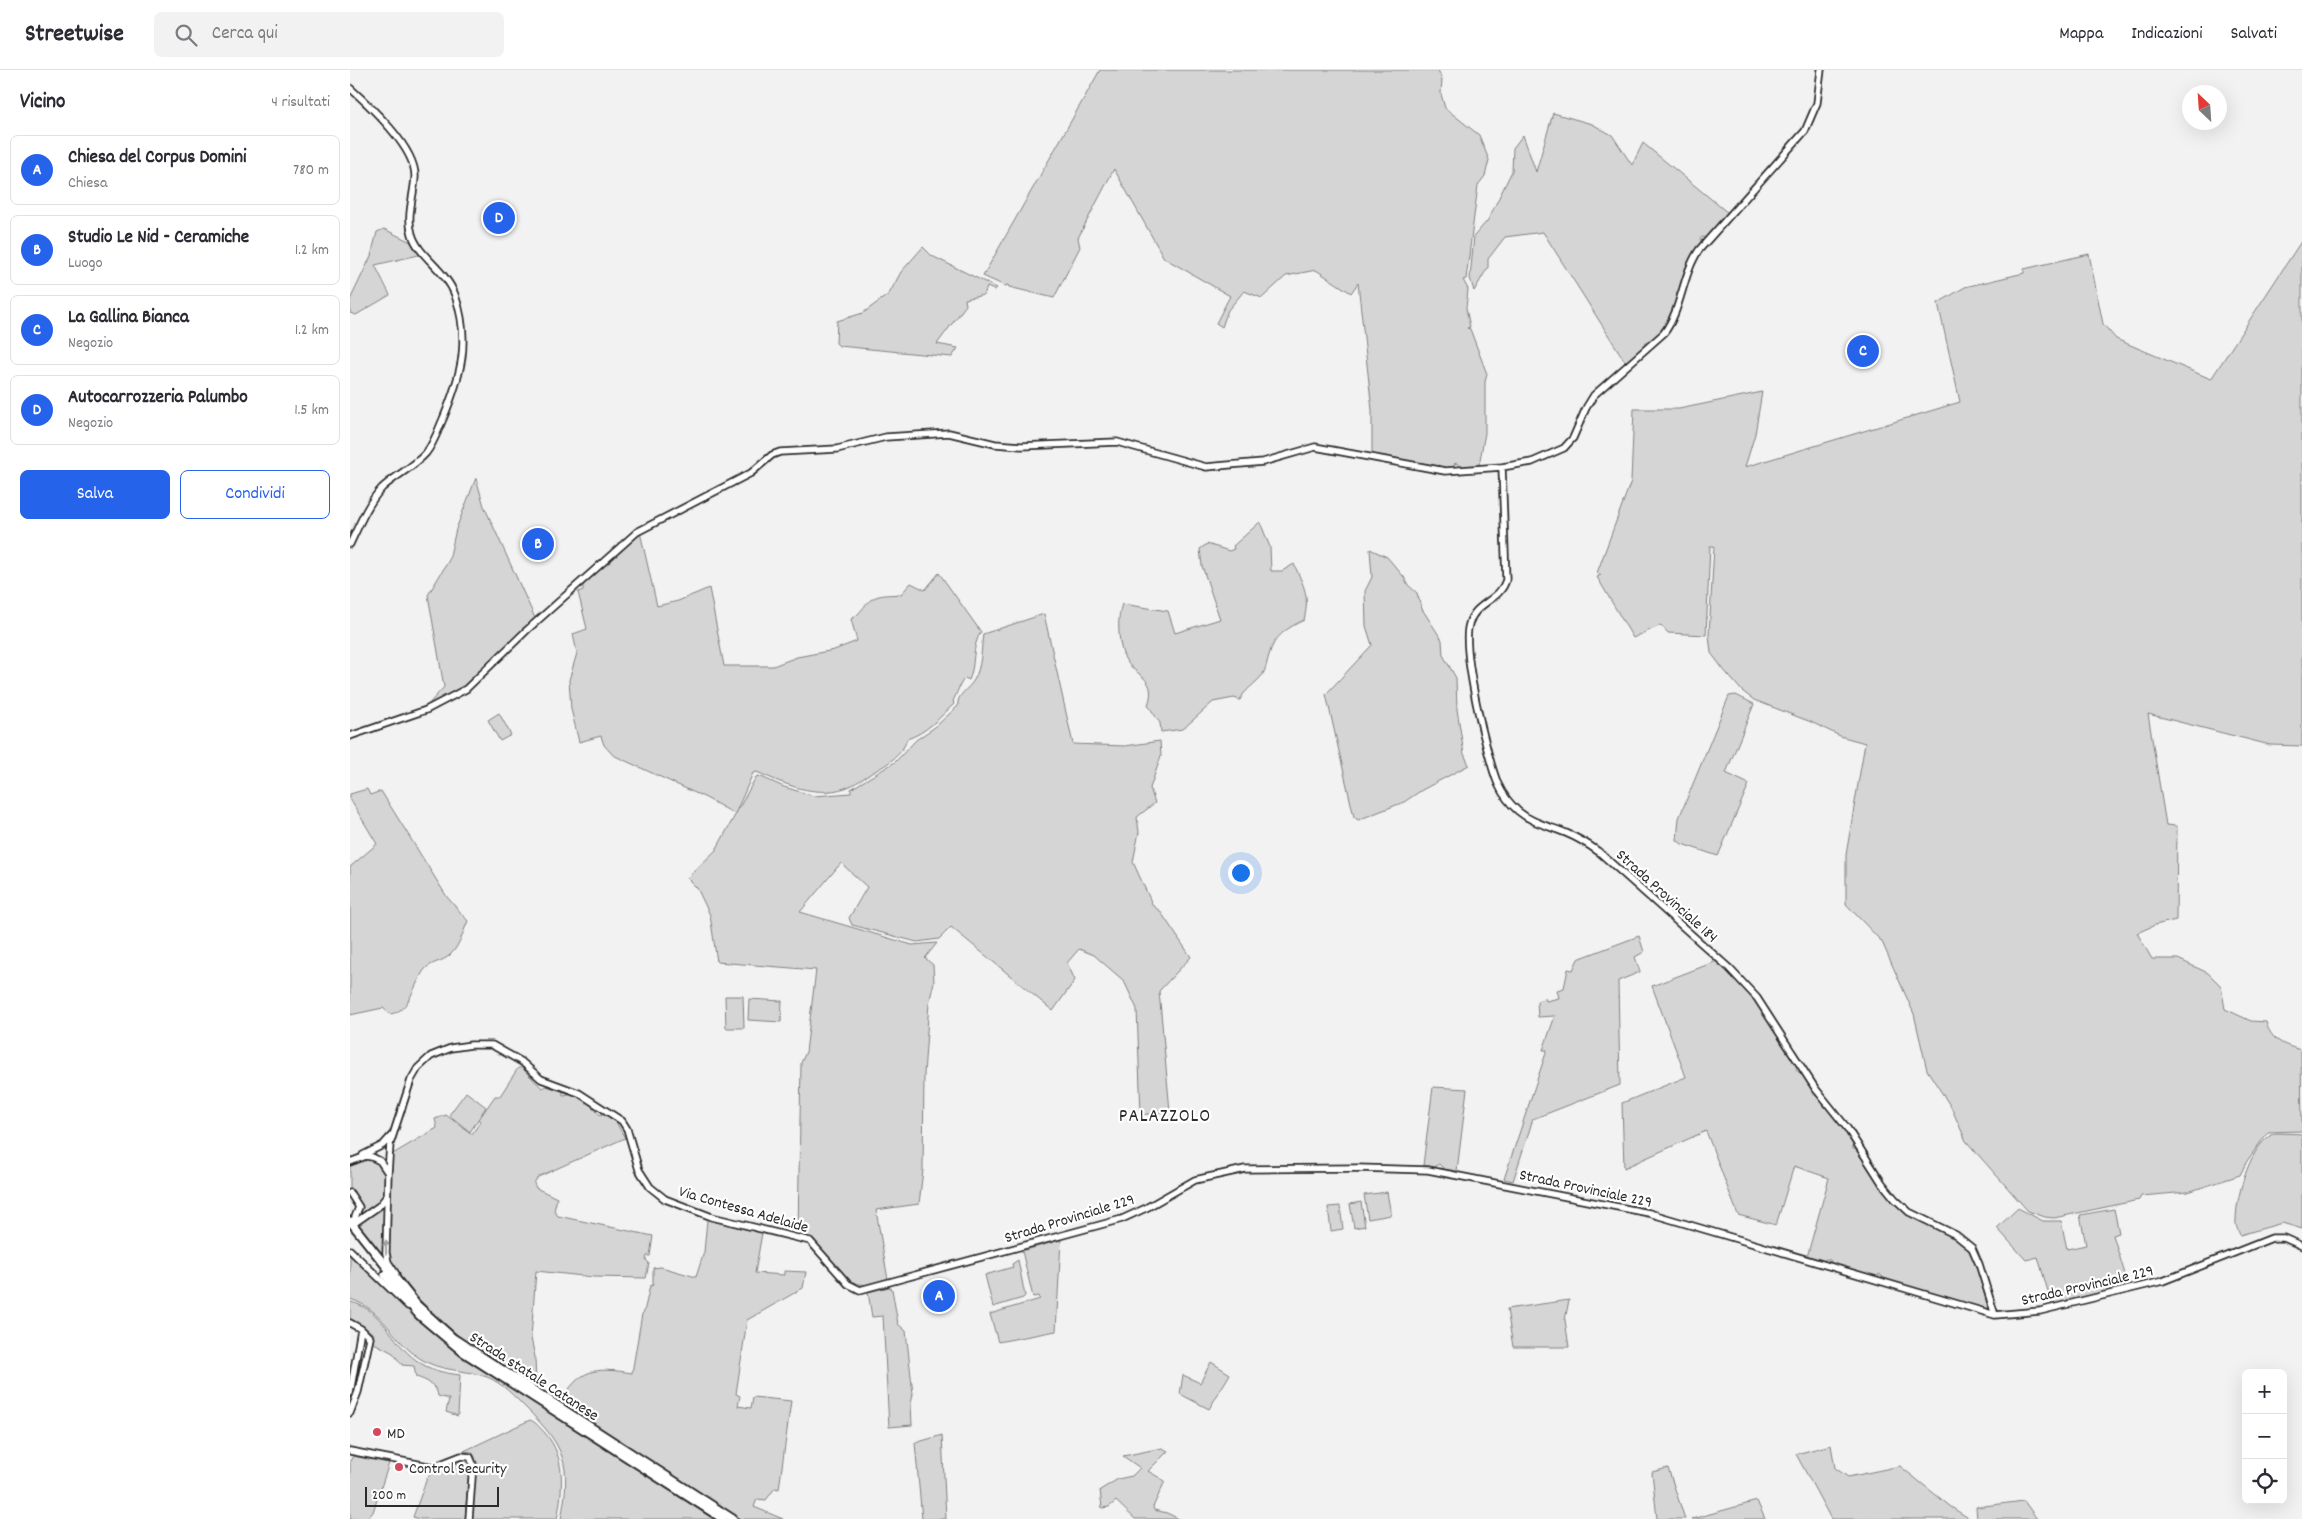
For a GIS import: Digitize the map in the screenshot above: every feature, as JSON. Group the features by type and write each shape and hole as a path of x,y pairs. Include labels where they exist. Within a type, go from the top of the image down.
{"main road":[{"name":"Strada statale Catanese","path":"354,1221 416,1304 438,1326 468,1348 733,1519"},
{"name":"Strada statale Catanese","path":"350,1229 419,1315 462,1352 723,1519"}],"street":[{"path":"350,736 426,710 471,685 527,630 640,530 751,473 776,453 791,450 816,451 845,448 886,437 939,433 960,435 995,444 1021,446 1117,442 1206,467 1263,462 1315,448 1445,471 1502,467 1532,462 1564,448 1573,438 1594,395 1664,333 1671,321 1696,255 1805,131 1817,103 1821,70"},
{"path":"350,88 372,108 412,162 415,178 410,222 411,232 416,242 441,271 452,289 464,343 460,374 430,448 415,463 378,493 350,544"},
{"name":"Strada Provinciale 184","path":"1502,467 1506,580 1497,595 1482,604 1475,612 1469,623 1467,636 1474,690 1484,733 1493,770 1505,796 1530,819 1577,838 1599,852 1651,896 1734,974 1762,1004 1815,1088 1847,1128 1888,1192 1909,1212 1956,1234 1972,1248 1995,1315"},
{"name":"Via Contessa Adelaide","path":"416,1304 387,1258 389,1153 394,1131 411,1080 422,1064 437,1053 450,1048 484,1044 497,1047 522,1062 541,1079 579,1092 622,1121 627,1129 636,1161 644,1179 665,1199 712,1217 810,1241 842,1279 857,1289"},
{"path":"353,1161 383,1145 394,1131"},
{"path":"353,1161 366,1156 376,1158 388,1173"},
{"name":"Strada Provinciale 229","path":"857,1289 869,1288 1122,1219 1146,1208 1195,1180 1210,1175 1253,1168 1387,1168 1439,1172 1640,1211 1995,1315 2025,1314 2055,1308 2163,1281 2272,1238 2284,1238 2302,1246"},
{"path":"350,1193 359,1206 354,1221"},
{"path":"354,1221 379,1206 388,1195"},
{"path":"350,1250 419,1315"},
{"path":"350,1323 361,1329 370,1338 358,1392 350,1413"},
{"path":"350,1393 361,1329"},
{"path":"350,1451 433,1467 462,1456 470,1457 473,1464 469,1519"}],"shaded area":[{"path":"1100,70 1438,70 1442,79 1441,94 1445,108 1479,135 1489,160 1485,176 1478,185 1466,279 1463,280 1468,289 1466,308 1470,327 1467,328 1470,329 1487,374 1485,382 1485,433 1479,465 1459,467 1457,463 1454,464 1455,467 1440,468 1439,465 1435,467 1372,454 1372,410 1358,283 1351,293 1316,270 1286,276 1262,298 1244,291 1228,310 1222,327 1216,323 1230,296 1164,258 1114,169 1078,238 1080,247 1054,298 1009,287 1008,285 1005,286 983,276"},
{"path":"1553,113 1592,124 1612,135 1632,165 1643,143 1728,213 1707,238 1702,237 1700,239 1702,244 1680,290 1677,291 1671,314 1660,332 1626,363 1543,232 1505,237 1488,259 1488,267 1474,291 1470,278 1474,236 1488,220 1512,171 1513,148 1523,135 1536,172"},
{"path":"384,229 415,244 423,254 375,265 390,295 356,315 350,313 350,300 371,256 377,232"},
{"path":"2302,240 2302,746 2270,745 2148,714 2166,825 2177,826 2176,920 2155,925 2137,933 2152,959 2178,959 2208,973 2221,986 2225,1009 2251,1021 2266,1022 2271,1034 2275,1038 2284,1044 2301,1050 2302,1131 2268,1132 2247,1161 2240,1175 2188,1192 2141,1196 2139,1200 2054,1218 2045,1217 2028,1211 1966,1141 1951,1107 1927,1070 1914,1014 1882,942 1846,904 1846,855 1865,743 1840,736 1811,722 1754,700 1742,691 1723,669 1711,653 1709,635 1714,546 1710,546 1706,635 1668,633 1661,625 1633,638 1597,577 1601,575 1597,573 1631,481 1634,409 1679,409 1762,392 1755,434 1745,467 1960,402 1938,303 1965,287 2024,273 2024,269 2089,254 2103,324 2116,339 2211,379"},
{"path":"923,247 932,256 997,288 994,290 987,287 984,295 965,299 966,305 937,344 958,348 952,357 839,346 836,343 837,321 863,313 889,294 901,272"},
{"path":"476,478 484,506 535,618 467,684 426,707 444,687 428,595 449,560 456,529"},
{"path":"1260,522 1270,547 1271,571 1282,571 1294,564 1305,591 1306,611 1304,620 1282,633 1274,643 1263,674 1244,693 1240,700 1234,698 1213,702 1183,729 1161,732 1160,723 1148,705 1150,688 1143,677 1127,662 1123,654 1119,629 1119,615 1122,604 1168,611 1175,633 1220,619 1202,566 1200,549 1207,544 1229,551 1234,549 1233,546"},
{"path":"640,532 657,606 678,601 709,588 724,666 773,666 797,657 834,650 857,641 851,619 869,601 879,596 901,594 911,583 925,590 939,573 981,632 976,643 969,680 965,678 963,680 953,701 954,704 938,720 920,733 907,739 899,754 890,762 857,783 834,791 811,790 789,785 757,772 753,773 735,814 706,798 613,755 604,745 601,736 579,742 571,709 569,680 577,653 573,634 587,629 578,592 583,590 583,585 607,562 611,562 611,559"},
{"path":"1370,549 1387,557 1404,577 1408,585 1417,593 1422,609 1442,640 1443,655 1456,678 1457,709 1464,754 1469,765 1422,790 1404,802 1358,820 1354,817 1326,694 1372,645 1366,626 1365,591 1372,577"},
{"path":"1044,614 1073,744 1125,746 1160,741 1161,756 1150,788 1155,803 1137,817 1139,832 1133,862 1153,906 1160,911 1191,957 1159,991 1170,1111 1141,1115 1137,1009 1124,981 1094,955 1079,949 1067,963 1075,980 1053,1011 951,927 939,939 917,942 852,925 849,918 867,887 841,863 800,912 912,945 937,943 925,958 933,965 934,982 929,1003 924,1074 923,1170 919,1204 876,1210 888,1280 868,1285 852,1283 814,1240 798,1232 801,1063 806,1052 816,970 717,962 710,915 697,888 687,878 716,850 756,777 759,776 784,787 814,796 851,793 851,789 895,762 916,740 935,727 958,706 961,695 977,675 983,634"},
{"path":"1736,695 1754,704 1726,773 1749,784 1718,856 1682,844 1677,840 1679,818 1729,696"},
{"path":"499,713 511,735 500,741 488,720"},
{"path":"367,789 370,795 381,791 447,897 468,921 454,951 446,958 425,969 407,1003 397,1012 390,1014 383,1008 350,1015 350,867 377,844 350,799 350,794"},
{"path":"1639,936 1644,952 1635,957 1640,972 1618,981 1620,1085 1533,1119 1513,1181 1504,1179 1547,1050 1543,1050 1555,1016 1538,1017 1537,1001 1545,998 1546,1001 1559,998 1557,990 1564,988 1568,969 1573,970 1578,959"},
{"path":"1717,961 1755,999 1798,1066 1796,1070 1803,1075 1852,1141 1853,1149 1858,1150 1880,1185 1894,1202 1908,1213 1955,1237 1969,1249 1977,1264 1988,1309 1885,1281 1879,1274 1878,1278 1832,1265 1830,1260 1826,1259 1822,1262 1807,1257 1829,1178 1794,1166 1776,1225 1738,1215 1706,1131 1624,1168 1622,1103 1686,1077 1652,986"},
{"path":"725,996 743,996 744,1028 726,1028"},
{"path":"749,999 782,1001 781,1022 748,1020"},
{"path":"518,1068 522,1068 542,1088 546,1086 563,1091 563,1095 571,1093 580,1096 600,1115 604,1113 615,1120 625,1138 538,1177 534,1183 536,1188 557,1198 554,1211 558,1216 653,1236 650,1256 647,1256 646,1260 649,1263 646,1278 593,1277 536,1271 531,1338 535,1357 536,1384 524,1376 511,1373 469,1344 443,1323 405,1282 394,1267 388,1254 391,1155 437,1128 435,1119 446,1115 472,1134 481,1121 479,1119 495,1096 500,1096"},
{"path":"1433,1087 1467,1089 1457,1171 1444,1169 1439,1164 1434,1167 1423,1165"},
{"path":"466,1092 486,1107 470,1132 449,1115"},
{"path":"2276,1133 2302,1134 2302,1229 2282,1223 2240,1235 2236,1224 2242,1184 2259,1146"},
{"path":"369,1158 375,1161 386,1177 385,1195 379,1204 358,1218 362,1210 350,1190 350,1166 357,1160"},
{"path":"1387,1192 1391,1215 1368,1219 1364,1195"},
{"path":"386,1202 387,1263 357,1223"},
{"path":"1361,1202 1365,1226 1354,1228 1350,1204"},
{"path":"1340,1206 1343,1229 1331,1231 1328,1207"},
{"path":"2018,1208 2043,1221 2061,1221 2067,1249 2086,1245 2080,1215 2114,1209 2119,1233 2113,1235 2129,1287 2052,1305 2038,1257 2026,1260 1997,1228"},
{"path":"707,1220 762,1233 755,1273 784,1275 784,1271 806,1272 803,1288 747,1320 736,1394 740,1396 738,1406 751,1408 753,1397 791,1401 779,1489 775,1488 766,1500 757,1499 754,1507 783,1519 741,1519 560,1403 574,1383 589,1373 608,1370 632,1373 642,1314 650,1286 653,1285 653,1268 661,1267 696,1277 704,1252"},
{"path":"1061,1240 1056,1331 998,1342 990,1314 1040,1299 1039,1296 1033,1297 1022,1251"},
{"path":"350,1253 448,1344 717,1519 561,1519 566,1484 565,1470 557,1445 549,1433 517,1399 498,1383 487,1377 437,1366 421,1359 403,1344 372,1310 350,1299"},
{"path":"1018,1260 1025,1296 993,1307 985,1275 1013,1267 1012,1264"},
{"path":"889,1287 892,1289 898,1324 906,1331 913,1394 911,1404 912,1425 889,1427 883,1316 872,1317 868,1292"},
{"path":"1569,1300 1565,1320 1569,1347 1513,1347 1507,1309"},
{"path":"350,1302 370,1311 416,1360 437,1370 460,1375 458,1416 446,1412 449,1399 438,1396 433,1386 427,1381 416,1377 414,1366 402,1365 393,1353 372,1342 374,1334 350,1318"},
{"path":"1211,1362 1230,1374 1209,1409 1180,1394 1183,1375 1200,1383"},
{"path":"530,1420 538,1425 552,1442 560,1463 561,1496 557,1519 472,1519 475,1457 472,1452 464,1451"},
{"path":"942,1435 946,1519 922,1519 915,1443"},
{"path":"1831,1445 1835,1468 1848,1477 1900,1466 1951,1507 1970,1519 1831,1519 1796,1454"},
{"path":"1162,1448 1168,1451 1148,1471 1165,1481 1153,1507 1154,1510 1167,1513 1179,1519 1135,1519 1116,1501 1109,1507 1102,1508 1100,1490 1118,1479 1132,1476 1140,1468 1123,1456"},
{"path":"353,1456 389,1463 373,1512 367,1519 350,1519 350,1461"},
{"path":"463,1461 469,1468 465,1519 420,1519 413,1517 427,1478 432,1473"},
{"path":"1668,1468 1685,1519 1657,1519 1652,1472"},
{"path":"1757,1501 1765,1519 1692,1519"},
{"path":"2024,1501 2037,1519 1977,1519 1976,1507"}],"place":[{"name":"Autocarrozzeria Palumbo","path":"499,218"},
{"name":"La Gallina Bianca","path":"1863,351"},
{"name":"Studio Le Nid - Ceramiche","path":"538,544"},
{"name":"Chiesa del Corpus Domini","path":"939,1296"},
{"name":"MD","path":"377,1432"},
{"name":"Control Security","path":"399,1467"}],"district":[{"name":"PALAZZOLO","path":"1165,1114"}]}
